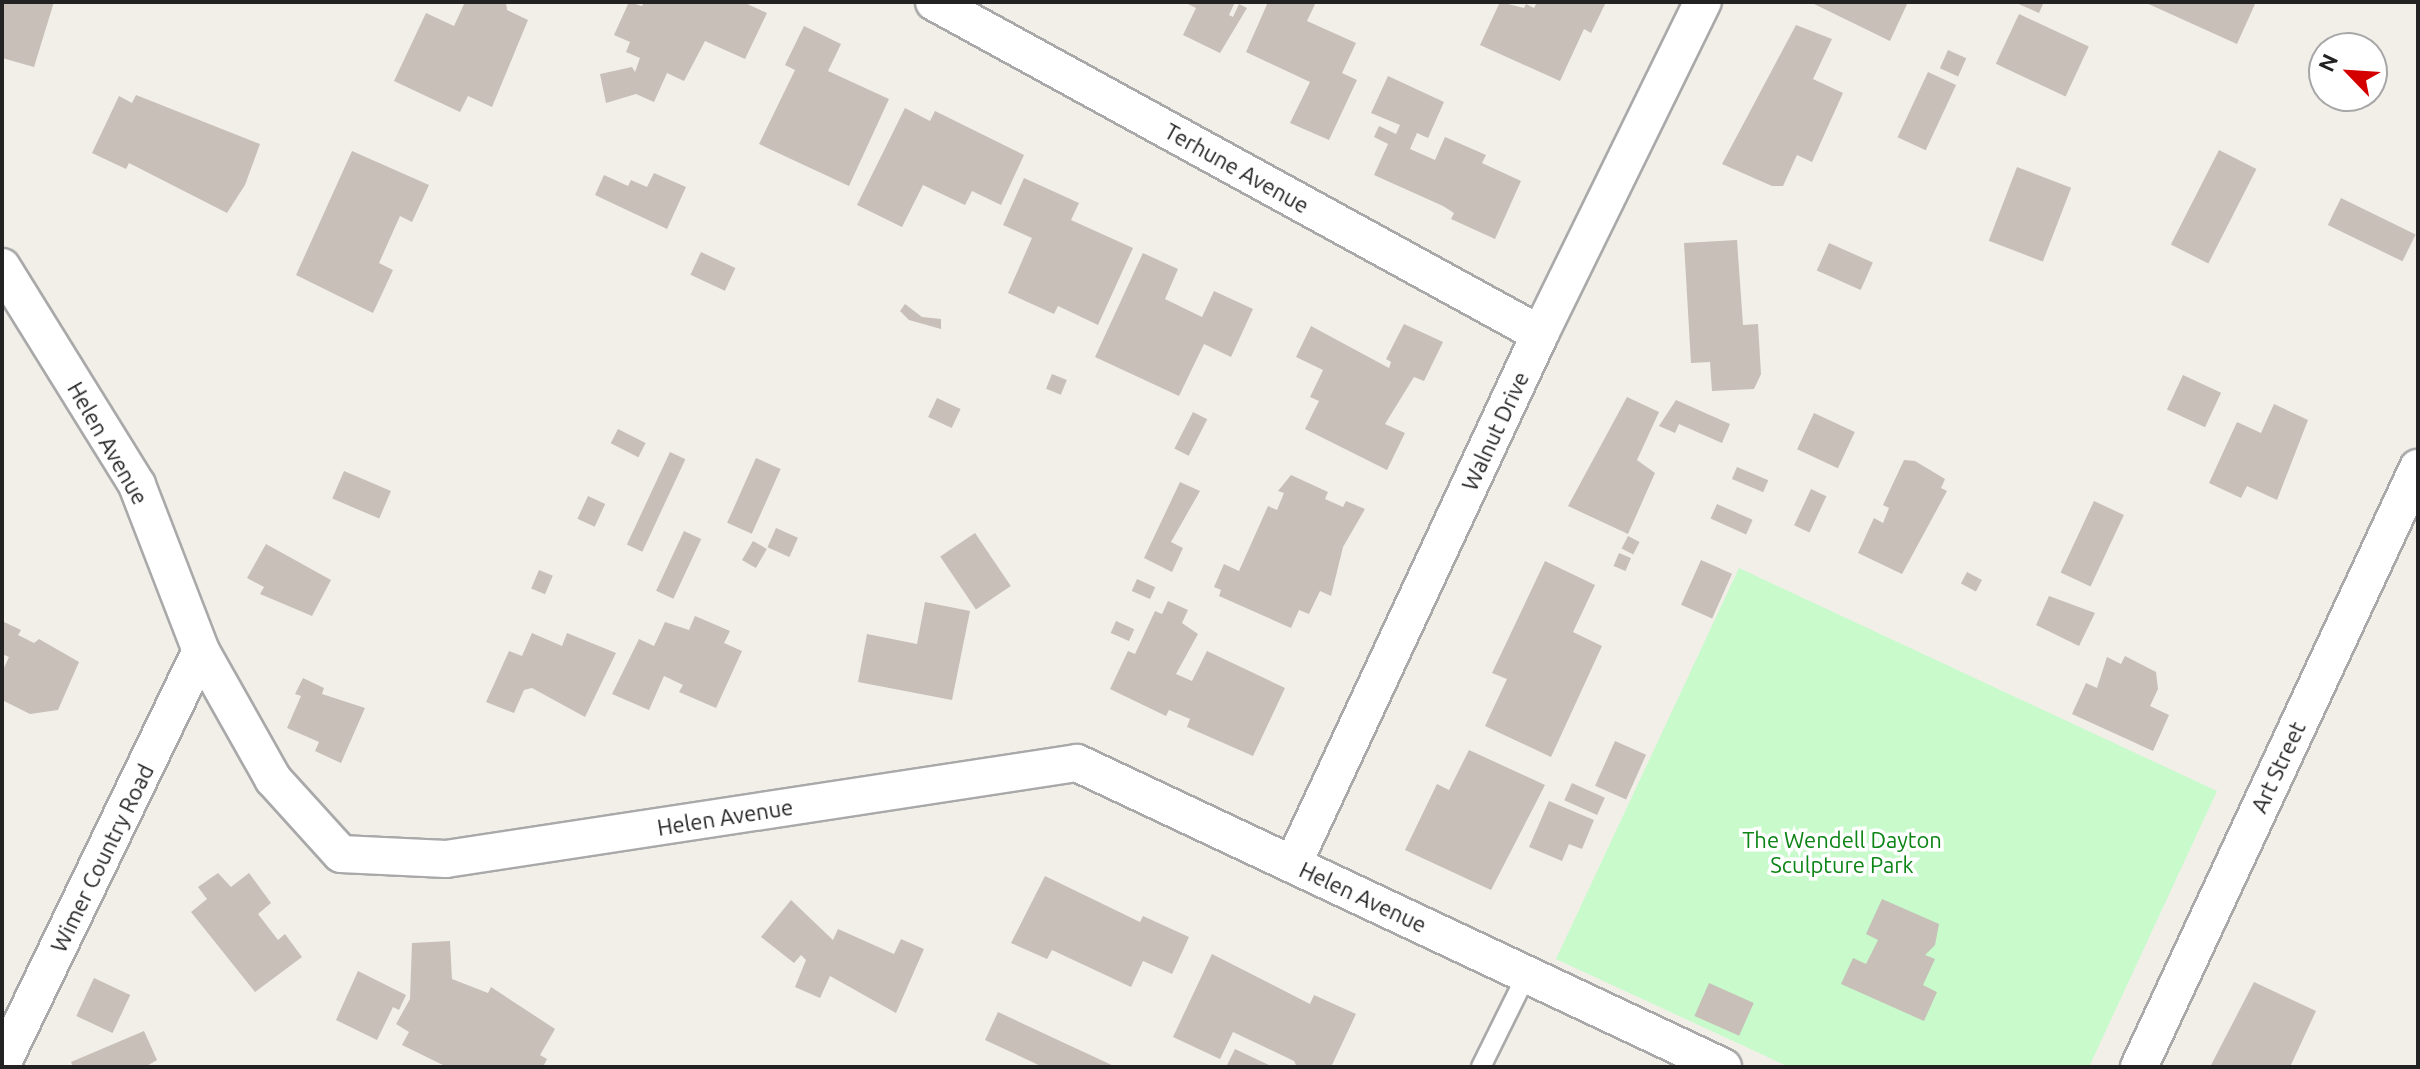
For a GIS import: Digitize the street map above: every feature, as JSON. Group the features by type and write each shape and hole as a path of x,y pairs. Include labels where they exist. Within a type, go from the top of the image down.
{"street":[{"name":"Terhune Avenue","path":"934,2 1540,334"},
{"name":"Walnut Drive","path":"1293,864 1540,334 1703,2"},
{"name":"Helen Avenue","path":"2,267 137,485 201,651 273,779 341,854 446,859 1077,763 1723,1067"},
{"name":"Art Street","path":"2139,1067 2418,468"},
{"name":"Wimer Country Road","path":"2,1064 201,651"}],"lane":[{"path":"1481,1067 1527,974"}],"green space":[{"name":"The Wendell Dayton Sculpture Park","path":"1739,568 2217,791 2089,1067 1789,1067 1556,959"}],"building":[{"path":"2,2 54,2 34,67 2,58"},
{"path":"465,2 506,2 507,10 528,20 492,107 468,96 460,112 394,81 426,13 454,26"},
{"path":"629,2 642,6 644,2 743,2 767,13 745,59 705,41 684,81 667,73 654,102 636,94 606,103 600,74 632,67 635,72 640,58 626,52 630,42 614,35"},
{"path":"1184,2 1235,2 1229,15 1233,17 1239,4 1247,8 1220,53 1183,35 1196,8"},
{"path":"1268,2 1316,2 1307,21 1356,43 1342,73 1357,80 1329,140 1290,123 1310,82 1246,52"},
{"path":"1500,2 1524,8 1526,4 1534,8 1537,2 1606,2 1591,33 1584,29 1560,81 1480,45"},
{"path":"1810,2 1908,2 1890,41"},
{"path":"2014,2 2044,2 2039,13"},
{"path":"2144,2 2250,2 2255,4 2237,44"},
{"path":"2019,14 2089,47 2066,96 1996,64"},
{"path":"1796,25 1832,39 1813,79 1843,93 1812,162 1797,155 1783,186 1772,186 1722,164"},
{"path":"804,26 841,44 828,71 889,99 849,186 759,144 795,70 785,65"},
{"path":"1948,50 1966,58 1958,76 1940,68"},
{"path":"1928,72 1956,85 1926,150 1898,137"},
{"path":"1388,76 1444,102 1428,138 1417,133 1410,149 1435,160 1445,137 1486,155 1482,163 1521,181 1495,239 1451,219 1454,213 1443,206 1374,175 1388,144 1374,137 1379,126 1396,134 1400,125 1371,113"},
{"path":"136,95 260,144 245,185 227,213 129,163 126,169 92,153 119,96 132,103"},
{"path":"905,108 930,121 935,111 1024,155 1001,205 972,191 965,205 923,185 902,227 857,205"},
{"path":"2219,150 2256,169 2208,264 2171,244"},
{"path":"352,151 429,185 412,222 400,216 379,263 393,270 373,313 296,275"},
{"path":"2017,167 2071,188 2043,262 1989,241"},
{"path":"654,173 686,187 667,229 595,195 604,175 628,186 631,180 647,187"},
{"path":"1024,178 1079,203 1071,220 1133,248 1098,325 1058,306 1054,314 1008,293 1032,238 1003,225"},
{"path":"2341,198 2416,234 2402,261 2328,225"},
{"path":"1737,240 1743,325 1758,324 1761,374 1754,389 1712,391 1710,362 1691,363 1684,243"},
{"path":"1829,243 1873,263 1861,290 1817,270"},
{"path":"701,252 735,268 725,291 690,275"},
{"path":"1143,253 1178,269 1165,299 1202,317 1214,291 1253,309 1231,357 1204,344 1179,396 1095,357"},
{"path":"905,304 922,317 941,319 941,329 909,320 900,311"},
{"path":"1404,324 1443,342 1424,381 1414,377 1385,424 1405,433 1387,470 1305,429 1319,401 1310,397 1323,370 1296,357 1311,326 1389,368 1391,362 1386,359"},
{"path":"1052,374 1067,380 1061,395 1046,389"},
{"path":"2183,375 2221,393 2205,427 2167,409"},
{"path":"1627,397 1659,412 1637,460 1655,473 1628,534 1568,506"},
{"path":"937,398 961,409 952,428 928,417"},
{"path":"1676,400 1730,424 1722,443 1679,424 1675,433 1659,426"},
{"path":"2274,404 2308,420 2277,500 2247,486 2241,498 2209,483 2237,422 2261,433"},
{"path":"1193,412 1207,419 1189,456 1174,449"},
{"path":"1814,413 1855,432 1838,468 1797,449"},
{"path":"618,429 646,443 638,457 611,443"},
{"path":"670,452 685,459 642,552 627,544"},
{"path":"756,458 781,469 752,534 727,523"},
{"path":"1904,460 1915,461 1945,479 1941,488 1947,491 1902,574 1858,553 1874,518 1883,523 1889,508 1883,505"},
{"path":"1737,467 1768,480 1763,492 1732,479"},
{"path":"344,471 391,491 379,519 332,499"},
{"path":"1291,475 1328,492 1325,499 1343,507 1346,501 1365,509 1343,547 1331,596 1320,591 1309,614 1299,610 1291,628 1219,596 1221,590 1214,587 1224,564 1239,571 1268,506 1277,510 1284,493 1278,491"},
{"path":"1180,482 1200,491 1171,542 1183,548 1172,572 1144,558"},
{"path":"1811,489 1826,496 1810,532 1794,525"},
{"path":"588,496 605,504 595,527 577,519"},
{"path":"2094,501 2124,515 2091,587 2061,573"},
{"path":"1717,504 1753,520 1746,534 1710,519"},
{"path":"776,528 798,538 789,557 767,547"},
{"path":"684,531 701,539 673,599 656,591"},
{"path":"975,533 1011,586 976,610 940,556"},
{"path":"1628,536 1640,542 1633,554 1622,548"},
{"path":"753,541 767,549 756,568 742,560"},
{"path":"266,544 331,580 312,616 260,594 264,587 247,578"},
{"path":"1619,553 1631,558 1625,571 1614,566"},
{"path":"1701,560 1732,574 1712,619 1681,605"},
{"path":"1545,561 1595,585 1573,632 1602,646 1551,757 1485,726 1507,679 1492,673"},
{"path":"539,570 553,576 545,594 531,588"},
{"path":"1967,572 1982,580 1976,591 1961,583"},
{"path":"1137,579 1155,587 1150,599 1132,591"},
{"path":"2049,596 2095,613 2079,646 2036,625"},
{"path":"1168,601 1188,610 1182,623 1198,634 1176,674 1192,681 1207,651 1285,688 1253,756 1187,727 1190,719 1169,710 1166,716 1110,689 1128,651 1135,654 1155,611 1162,614"},
{"path":"925,602 970,611 952,700 858,682 867,634 917,644"},
{"path":"695,616 730,631 724,643 742,651 716,708 679,692 683,685 664,676 649,710 612,694 639,639 654,646 665,622 689,630"},
{"path":"2,621 21,630 18,635 34,643 39,639 79,662 58,710 30,714 2,700 2,672 9,657 2,654"},
{"path":"1116,621 1134,629 1129,641 1111,633"},
{"path":"532,633 562,646 567,633 616,653 585,717 532,688 524,690 514,713 486,702 509,651 522,656"},
{"path":"2125,656 2156,672 2158,689 2150,706 2169,715 2153,751 2072,714 2086,683 2097,688 2107,657 2121,664"},
{"path":"303,678 324,688 322,694 365,708 341,763 315,751 319,742 287,728 301,696 295,694"},
{"path":"1615,741 1646,755 1626,800 1595,786"},
{"path":"1469,750 1545,785 1491,890 1405,850 1437,784 1449,790"},
{"path":"1572,783 1605,798 1597,815 1564,800"},
{"path":"1549,801 1594,820 1582,849 1569,844 1562,861 1529,847"},
{"path":"218,873 231,887 249,873 271,903 258,914 278,940 285,934 302,957 255,992 191,912 207,899 198,887"},
{"path":"1045,876 1140,922 1143,916 1189,937 1172,974 1143,961 1131,987 1052,950 1047,959 1011,943"},
{"path":"1882,899 1939,924 1935,945 1925,955 1935,959 1923,985 1937,992 1924,1021 1841,984 1853,958 1866,964 1878,940 1866,934"},
{"path":"791,900 833,940 838,929 894,954 901,939 924,949 896,1013 830,976 820,998 795,987 806,960 801,955 794,963 761,937"},
{"path":"450,941 452,979 488,993 491,987 555,1029 540,1055 547,1059 543,1067 447,1067 402,1045 409,1032 396,1024 410,999 412,943"},
{"path":"1212,954 1310,1004 1314,995 1356,1014 1331,1067 1297,1067 1294,1061 1233,1032 1220,1059 1173,1037"},
{"path":"358,971 406,995 399,1010 393,1007 377,1040 336,1020"},
{"path":"94,978 130,995 113,1033 76,1016"},
{"path":"2254,982 2316,1011 2290,1067 2210,1067"},
{"path":"1709,983 1754,1003 1739,1036 1694,1016"},
{"path":"998,1012 1116,1067 1043,1067 985,1040"},
{"path":"144,1031 157,1060 145,1067 73,1067 71,1062"},
{"path":"1235,1049 1273,1067 1226,1067"}]}
